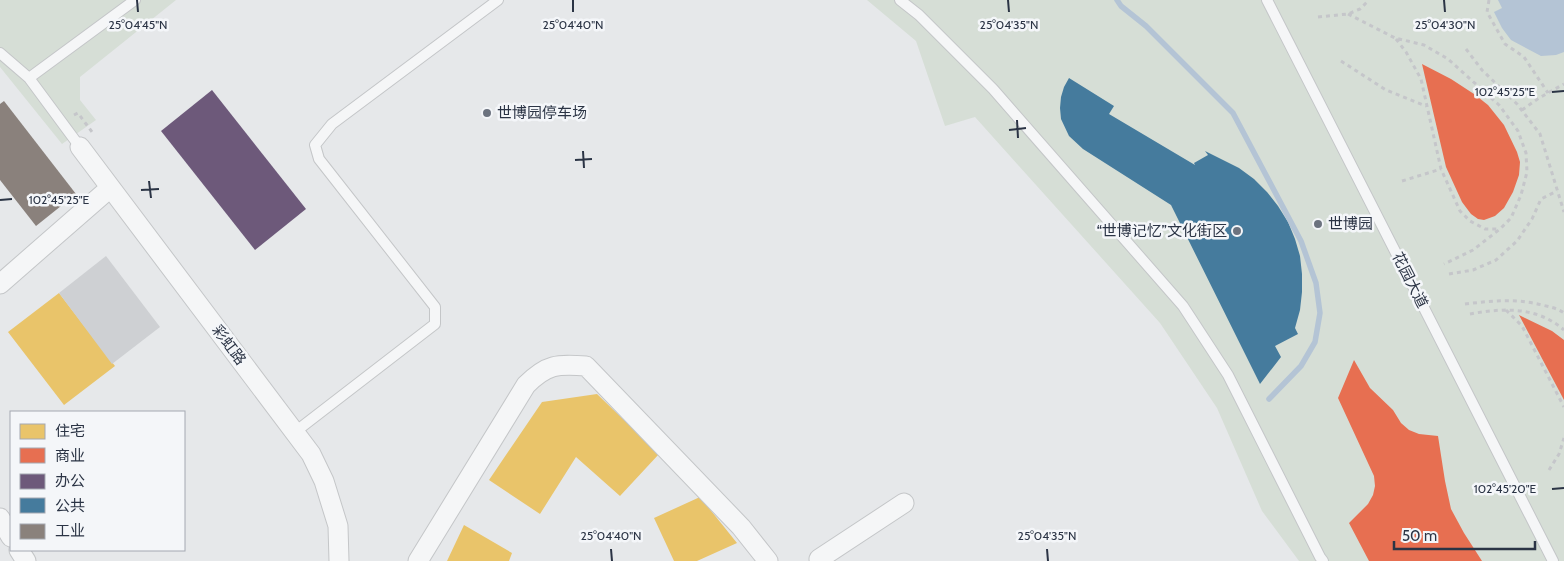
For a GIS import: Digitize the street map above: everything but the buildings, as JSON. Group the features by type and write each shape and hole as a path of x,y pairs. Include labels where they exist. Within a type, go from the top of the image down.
{"street":[{"name":"彩虹路","path":"80,148 310,454 324,481 338,526 339,561"},
{"path":"0,284 110,188"},
{"path":"418,561 526,385 540,372 562,365 586,366 741,527 768,561"},
{"path":"820,561 819,559 904,503"},
{"path":"0,518 10,534"}],"lane":[{"path":"295,432 435,324 434,307 319,159 315,145 332,124 498,0"},
{"path":"900,0 919,14 993,89 1183,306 1228,375 1323,561"},
{"name":"花园大道","path":"1268,0 1553,561"},
{"path":"29,78 130,1"},
{"path":"0,53 29,78 80,148"}],"path":[{"path":"1318,17 1348,14 1360,9 1369,0"},
{"path":"1489,0 1487,12 1505,44 1524,57 1548,93"},
{"path":"1348,14 1395,38 1424,45 1448,59 1499,105 1518,132 1526,153 1527,172 1521,195 1511,218 1473,250 1444,264"},
{"path":"1395,38 1406,52 1420,79 1441,169 1460,211 1470,221 1485,229 1500,229"},
{"path":"1466,48 1482,70 1522,110 1540,134 1564,212"},
{"path":"1340,61 1386,90 1426,106"},
{"path":"1522,110 1564,84"},
{"path":"1402,181 1441,169"},
{"path":"1449,274 1473,270 1496,260 1517,241 1532,219 1541,199 1557,191"},
{"path":"1465,304 1494,301 1526,301 1559,309 1564,313"},
{"path":"1470,314 1495,309 1539,314 1559,325 1564,330"},
{"path":"1506,310 1522,326 1564,407"},
{"path":"1549,470 1559,454 1564,438"}],"shaded area":[{"path":"0,0 176,0 80,77 80,100 96,120 62,144 0,67"},
{"name":"世博园","path":"867,0 1564,0 1564,561 1299,561 1262,511 1217,408 1160,323 975,117 945,126 916,41"}],"water":[{"path":"1498,0 1564,0 1564,52 1556,55 1541,56 1511,40 1494,12 1502,8"}],"waterway":[{"path":"1117,0 1121,6 1146,26 1233,113 1301,241 1316,283 1320,313 1315,342 1301,366 1269,399"}],"place":[{"name":"世博园停车场","path":"487,113"},
{"name":"世博园","path":"1318,224"},
{"name":"“世博记忆”文化街区","path":"1237,231"}]}
